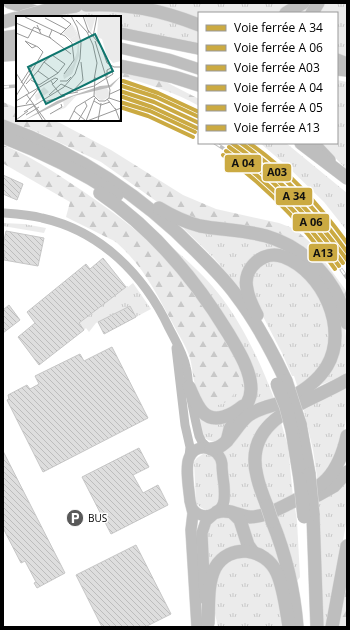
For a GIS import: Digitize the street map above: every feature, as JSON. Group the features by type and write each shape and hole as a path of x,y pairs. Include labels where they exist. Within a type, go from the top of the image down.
{"highway":[{"path":"26,16 47,10 105,3"},
{"path":"132,3 154,6 198,18"},
{"path":"288,12 303,3"},
{"path":"313,12 318,3"},
{"path":"81,5 111,4 139,7 167,14 198,25"},
{"path":"3,22 16,18"},
{"path":"3,55 16,54"},
{"path":"121,66 174,77 198,85"},
{"path":"3,126 51,146 93,168 156,213 175,229 236,294 268,344 282,382 286,407 296,427 305,476 316,627"},
{"path":"3,137 70,168 105,187 139,210 169,236 210,277 229,299 282,382"},
{"path":"302,144 347,177"},
{"path":"70,168 88,185 130,216 175,260 210,305 238,349 248,375 251,390 250,397 230,429 227,441"},
{"path":"105,176 125,186 169,214 184,221 199,226 266,236 294,248 317,266 330,282 340,300 347,323"},
{"path":"268,344 267,333 250,299 246,284 248,272 255,262 265,256 276,254 297,263 317,284 329,306 334,321 336,336 333,356 323,372 306,388 280,403"},
{"path":"297,627 292,588 286,563 256,475 255,457 258,443 263,433 278,416 347,380"},
{"path":"189,387 200,409 210,418 217,418 234,413 242,407 250,397"},
{"path":"210,448 219,447 227,441 239,424 249,415 258,410 319,394"},
{"path":"215,513 225,510 250,517 271,512 317,489 329,477 340,460 347,436"},
{"path":"284,506 303,502 323,493 334,486 347,472"},
{"path":"233,513 240,520 248,545 253,552 268,561 277,572 289,627"},
{"path":"308,515 309,627"},
{"path":"332,627 347,546"},
{"path":"205,626 210,586 216,568 221,560 234,552 253,552"}],"main road":[{"path":"9,3 53,16"},
{"path":"3,18 16,24"},
{"path":"121,33 198,49"},
{"path":"3,37 16,35"},
{"path":"3,44 16,45"},
{"path":"121,49 168,59 198,69"},
{"path":"315,144 347,177"},
{"path":"210,448 219,455 225,501 222,507 206,521 202,533 205,626 191,530 193,516 190,501 187,464 189,457 193,452 199,449 210,448"},
{"path":"192,508 196,512 203,515 215,513"}],"street":[{"path":"3,214 31,216 50,220 78,231 108,248 128,266 145,285 160,309 186,366 199,436 202,442 210,448"},
{"path":"175,341 185,425 190,447 189,457"}],"green space":[{"path":"75,3 347,3 347,60 338,56 338,12 198,12 198,43 121,27 121,16 58,15"},
{"path":"121,71 162,80 198,98 198,105 171,92 121,76"},
{"path":"338,80 347,82 347,170 322,144 338,144"},
{"path":"3,102 16,108 16,121 53,121 60,123 111,150 183,195 216,209 279,223 295,229 312,244 347,292 347,304 334,278 301,246 280,234 257,228 211,222 184,216 163,206 101,162 35,131 3,119"},
{"path":"261,144 287,144 347,193 347,231 324,202 287,166"},
{"path":"3,145 39,163 95,199 139,233 178,270 196,291 211,314 225,338 236,362 239,373 238,384 236,390 227,401 216,405 209,404 199,395 195,385 191,361 186,347 155,291 135,261 115,242 66,217 70,202 4,164"},
{"path":"176,221 227,232 264,237 287,246 309,260 327,279 339,302 342,311 347,345 347,372 335,379 311,389 327,372 333,363 338,348 340,334 337,316 330,297 319,280 305,265 288,254 278,250 269,250 260,253 251,260 246,268 243,277 243,292 214,258"},
{"path":"3,223 24,224 46,228 44,233 3,226"},
{"path":"159,236 200,273 222,298 252,347 275,401 249,408 254,382"},
{"path":"272,257 308,277 332,323 326,362 298,388 294,376 292,376 282,353 254,299 251,272"},
{"path":"133,283 151,309 136,317 130,306 96,323 89,332 86,328 84,330 79,323"},
{"path":"232,353 246,376 247,394 237,409 210,414 198,393 204,400"},
{"path":"347,386 346,418 342,446 318,483 313,450 303,407"},
{"path":"278,410 268,417 259,430 263,508 246,510 230,507 227,468 221,451 258,414"},
{"path":"197,412 227,418 229,424 220,439 215,442 208,440 203,436"},
{"path":"280,419 288,446 293,497 273,505 262,478 260,462 265,438"},
{"path":"203,454 211,456 215,459 218,474 218,502 215,508 209,510 203,509 196,503 194,462"},
{"path":"347,478 347,518 328,627 323,627 318,499"},
{"path":"295,508 300,577 297,581 295,580 276,515"},
{"path":"222,515 232,516 246,546 208,572 206,532 209,523"},
{"path":"265,519 279,557 285,590 256,548 243,520"},
{"path":"247,555 269,567 275,579 282,627 218,627 213,605 217,572 225,563"},
{"path":"347,569 347,627 337,627"}],"building":[{"path":"3,175 23,184 17,200 3,194"},
{"path":"6,231 44,238 38,266 4,260 5,251 3,251 3,245"},
{"path":"103,258 126,287 79,323 84,330 39,365 18,337 35,323 27,312 86,264 90,269"},
{"path":"9,305 20,320 3,333 3,310"},
{"path":"130,306 136,317 104,334 98,322"},
{"path":"112,347 148,418 43,472 7,400 9,399 8,395 27,385 30,389 39,384 35,376 80,354 84,361"},
{"path":"139,448 149,467 133,475 143,493 158,485 168,505 111,534 82,477"},
{"path":"3,451 65,573 37,588 34,583 36,582 25,561 21,563 3,528"},
{"path":"136,545 171,614 145,627 102,627 76,575"}],"railway":[{"path":"3,87 16,86"},
{"path":"121,101 155,113 198,134"},
{"path":"217,144 254,171 288,203 319,239 347,278"}],"transit line":[{"path":"123,81 158,93 198,112"},
{"path":"121,91 154,102 198,123"},
{"path":"121,96 152,107 197,128"},
{"path":"121,102 150,111 195,132"},
{"path":"233,144 265,168 280,182 322,227 347,260"},
{"path":"250,144 277,165 302,189 347,243"},
{"path":"229,147 262,172 291,200 318,230 343,263"},
{"path":"226,151 258,176 287,204 314,234 339,266"}],"rail line":[{"name":"A03","path":"122,86 156,97 198,117"},
{"name":"A13","path":"121,107 148,116 193,137"},
{"name":"A03","path":"242,144 271,167 298,193 324,221 347,252"},
{"name":"A13","path":"223,155 255,180 284,208 310,237 335,269"}],"place":[{"name":"BUS","path":"75,518"}]}
